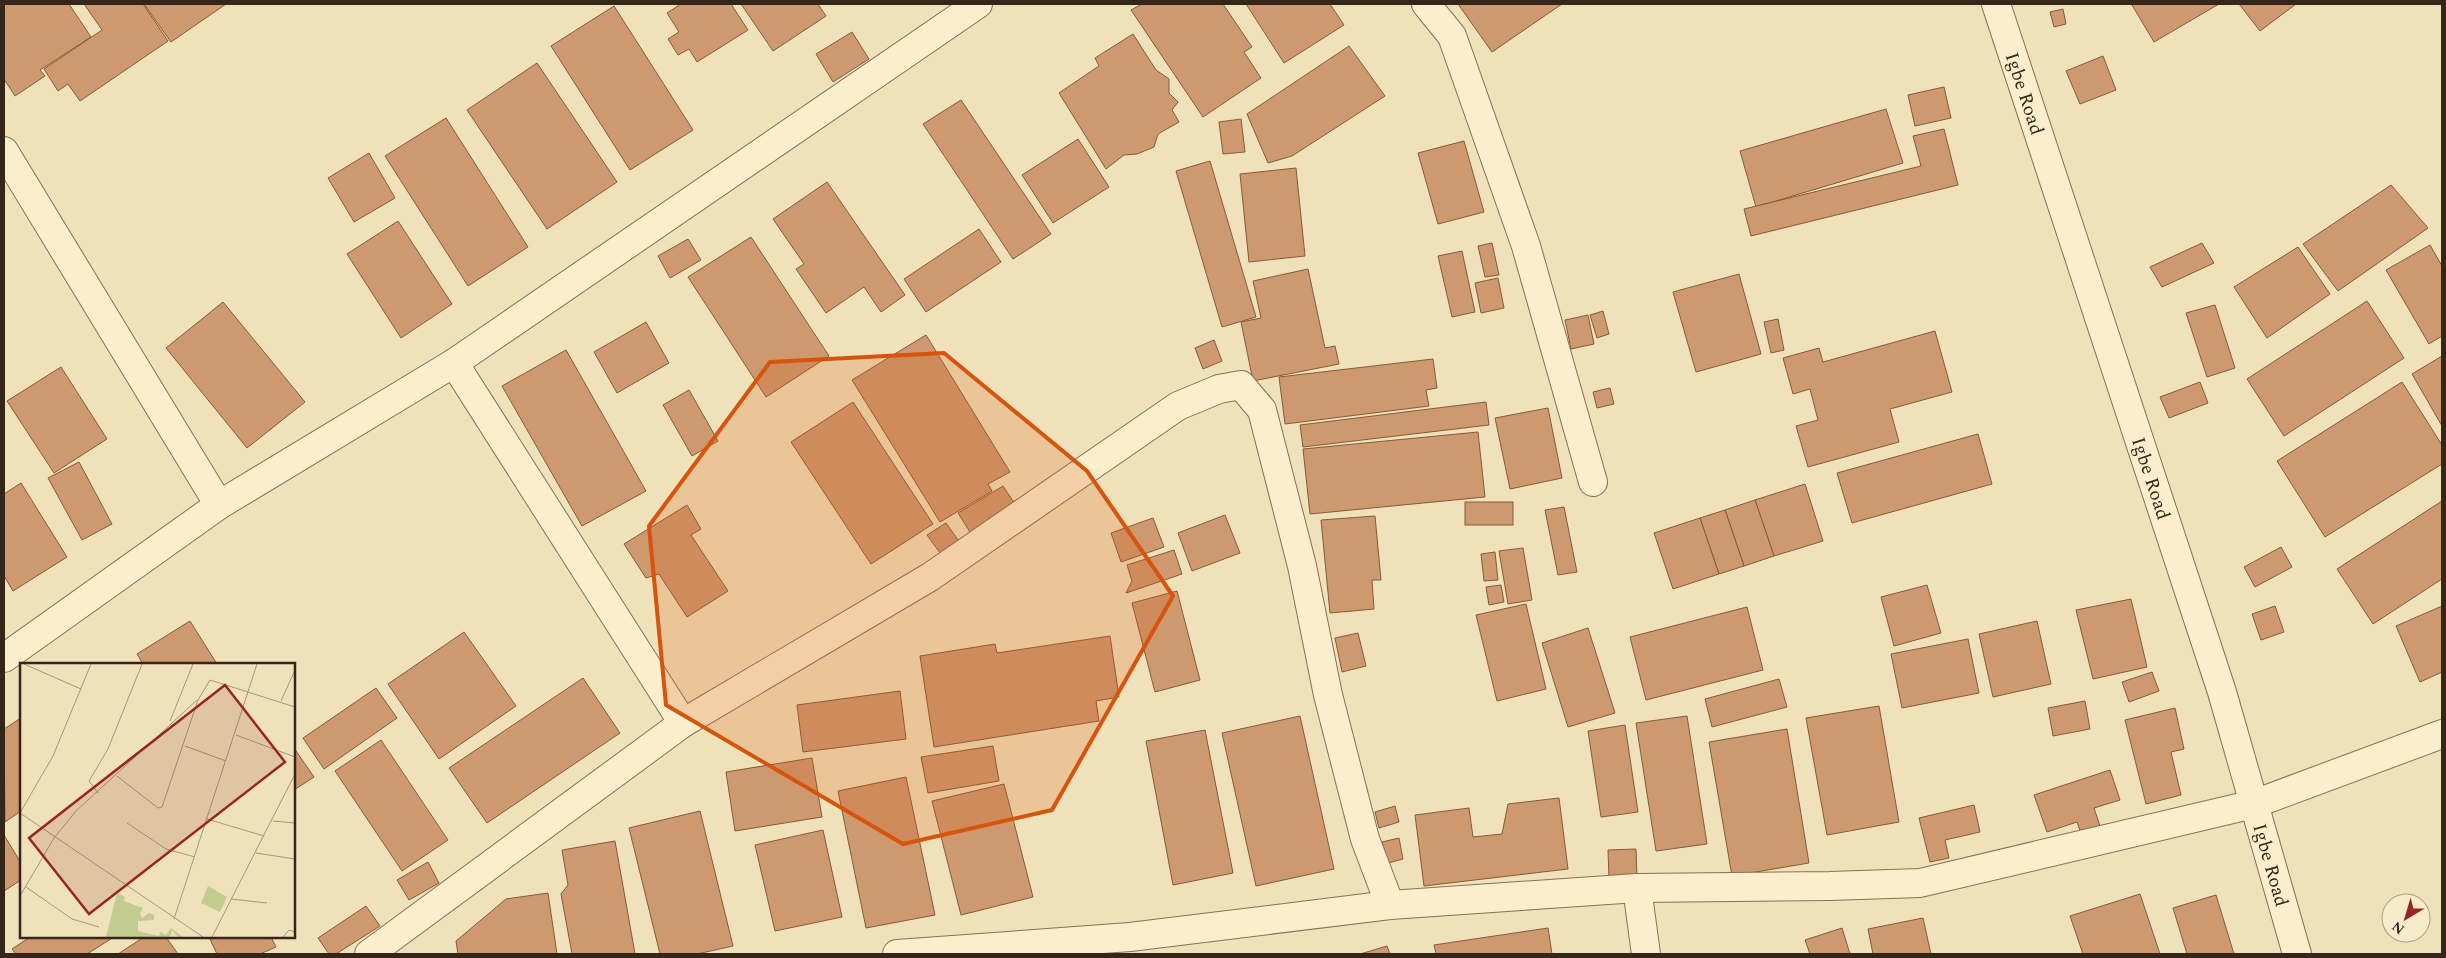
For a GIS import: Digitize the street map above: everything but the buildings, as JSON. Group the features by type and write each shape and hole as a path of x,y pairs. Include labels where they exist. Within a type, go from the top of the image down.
{"street":[{"path":"4,658 219,506 454,363 946,12 978,4"},
{"path":"1426,4 1452,36 1526,246 1593,482"},
{"name":"Igbe Road","path":"1996,4 2219,682 2297,954"},
{"path":"4,150 219,506"},
{"path":"454,363 683,723"},
{"path":"369,954 683,723 930,577 1178,406 1219,389 1242,385 1262,410 1302,566 1328,695 1365,839 1390,904"},
{"path":"897,954 1130,937 1390,904 1637,888 1920,883 2254,804 2442,734"},
{"path":"1637,888 1646,954"}],"highlighted area":[{"path":"944,353 1087,471 1173,596 1052,810 903,844 666,705 649,526 770,362"}]}
